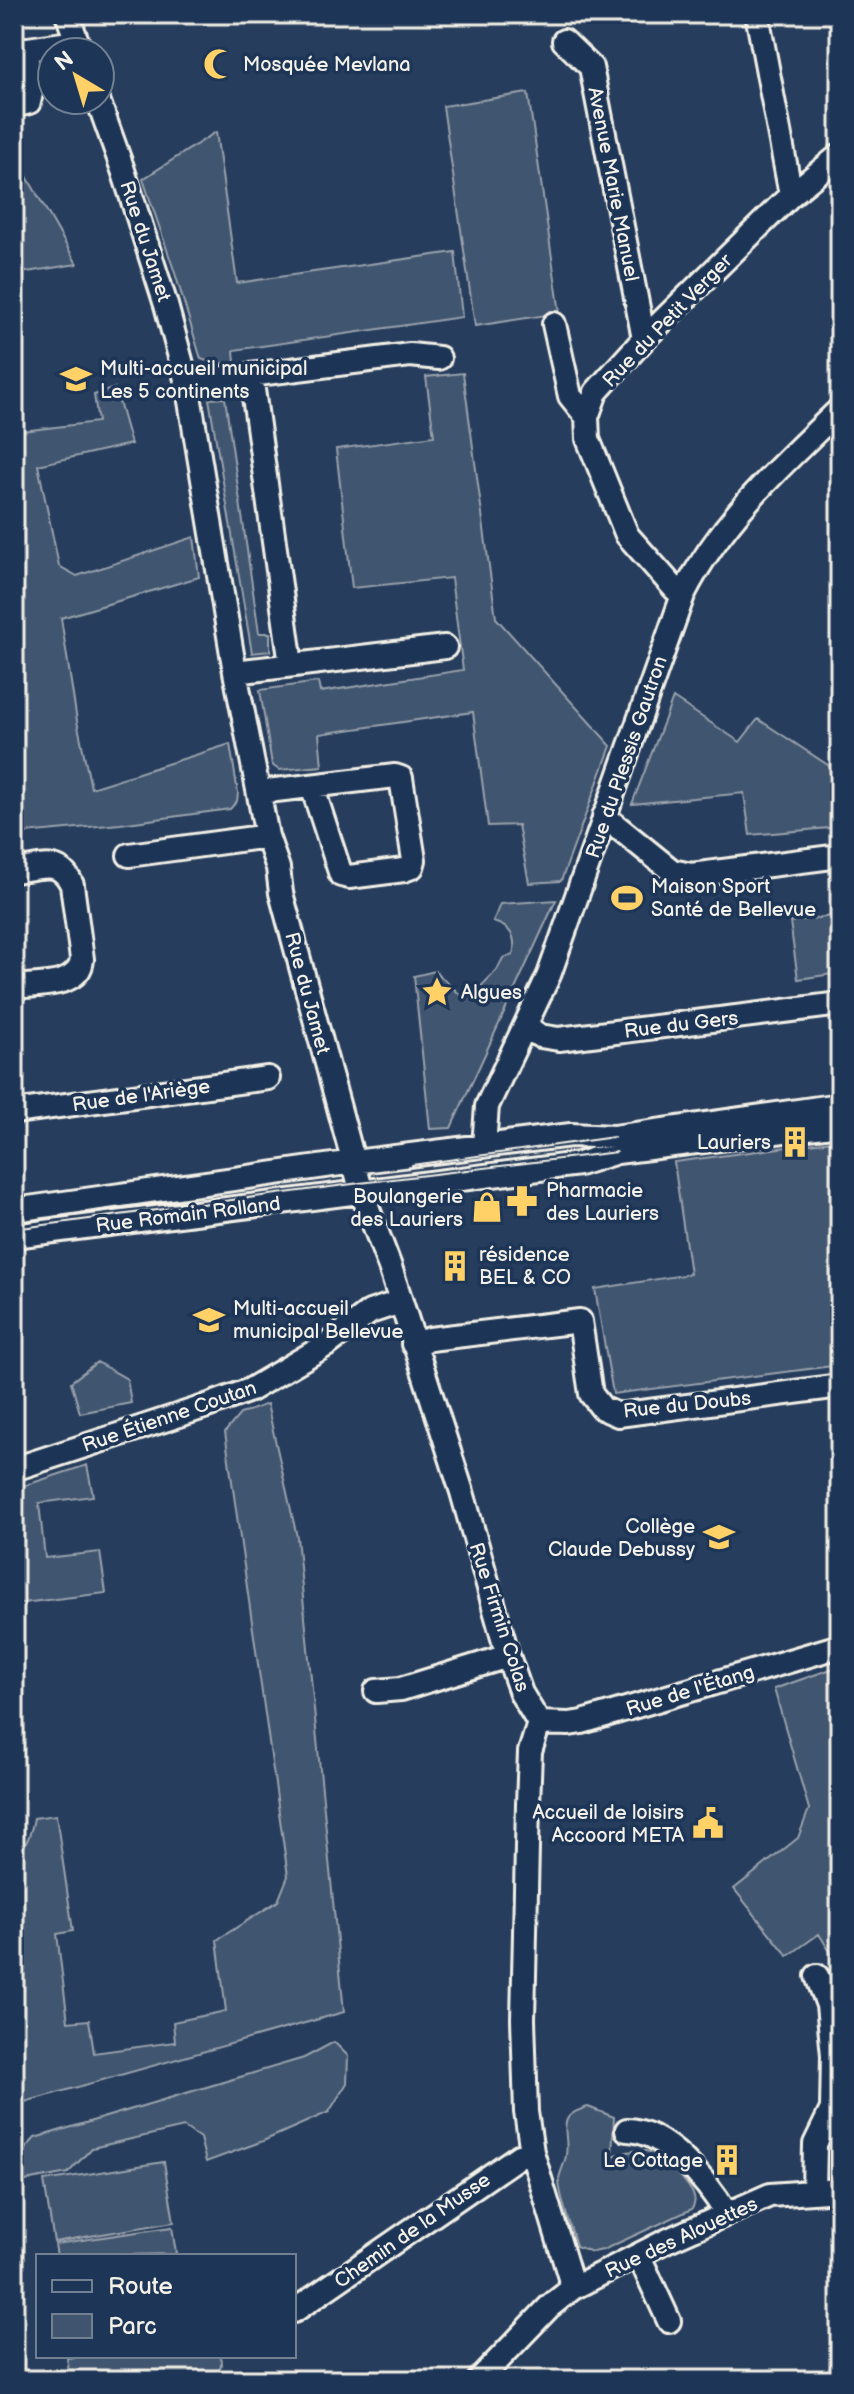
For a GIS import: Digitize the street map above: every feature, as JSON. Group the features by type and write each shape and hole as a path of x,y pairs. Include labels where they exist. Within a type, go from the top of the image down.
{"street":[{"path":"67,14 75,36"},
{"path":"757,14 791,195"},
{"name":"Avenue Marie Manuel","path":"564,41 591,67 644,339"},
{"path":"14,106 29,102 31,93 20,50"},
{"name":"Rue du Jamet","path":"104,116 166,305 187,383 235,672 267,836 278,868 281,893 362,1193"},
{"name":"Rue du Petit Verger","path":"587,417 596,392 644,339 791,195 840,155"},
{"path":"554,324 570,396 587,417 588,439 627,535 683,595"},
{"path":"187,383 410,355 439,358"},
{"path":"251,375 291,665"},
{"name":"Rue du Plessis Gautron","path":"484,1146 487,1106 549,975 569,923 683,595 712,544 738,510 840,409"},
{"path":"235,672 445,647"},
{"path":"259,792 395,776 401,778 414,860 412,867 349,877 341,875 312,786"},
{"path":"604,816 672,871 691,875 840,856"},
{"path":"129,855 267,836"},
{"path":"14,871 52,866 62,869 68,876 72,885 82,959 81,969 66,980 14,987"},
{"name":"Rue du Gers","path":"525,1026 540,1036 559,1039 840,1004"},
{"name":"Rue de l'Ariège","path":"14,1112 268,1078"},
{"path":"616,1144 840,1105"},
{"path":"616,1144 840,1124"},
{"name":"Rue Romain Rolland","path":"14,1210 571,1135 616,1144"},
{"name":"Rue Romain Rolland","path":"14,1236 579,1164 616,1144"},
{"name":"Rue Firmin Colas","path":"362,1193 462,1492 508,1656 521,1693 539,1723"},
{"name":"Rue Étienne Coutan","path":"14,1469 250,1390 328,1344 370,1312 400,1302"},
{"name":"Rue du Doubs","path":"413,1344 430,1339 580,1321 591,1394 602,1408 618,1415 840,1386"},
{"name":"Rue de l'Étang","path":"539,1723 582,1722 840,1646"},
{"path":"376,1691 401,1689 508,1656"},
{"path":"539,1723 530,1752 523,2019 526,2112 532,2152 573,2288"},
{"path":"814,2191 815,2144 832,2109 833,2055 828,2005 817,1976"},
{"path":"627,2130 653,2136 671,2148 712,2191 726,2213"},
{"name":"Chemin de la Musse","path":"296,2310 519,2156 532,2152"},
{"name":"Rue des Alouettes","path":"479,2380 549,2307 573,2288 726,2213 770,2195 840,2190"},
{"path":"639,2256 669,2321"}],"green space":[{"path":"528,93 560,313 475,326 443,106"},
{"path":"216,132 237,283 455,252 462,317 234,350 235,362 215,364 201,359 143,179"},
{"path":"14,154 77,264 14,274"},
{"path":"463,373 496,618 611,746 561,881 529,883 518,825 488,826 473,712 319,734 322,766 279,770 272,765 260,690 318,682 320,692 463,670 451,578 352,588 336,449 434,436 426,377"},
{"path":"115,388 131,444 38,465 59,566 77,576 194,537 199,577 61,618 91,788 230,744 237,801 230,809 14,834 14,806 23,805 14,738 14,432 98,422 94,395"},
{"path":"225,398 259,633 270,633 270,651 252,653 209,399"},
{"path":"673,698 740,742 758,719 840,773 840,827 750,835 744,793 632,804"},
{"path":"556,900 451,1128 430,1129 414,976 435,971 467,1001 497,970 503,958 513,955 511,934 493,922 500,904"},
{"path":"840,915 840,973 798,979 790,922"},
{"path":"840,1140 840,1365 613,1394 595,1289 690,1274 674,1162"},
{"path":"97,1362 127,1379 131,1403 80,1413 71,1382"},
{"path":"267,1404 297,1537 344,2012 14,2105 14,1856 28,1839 34,1818 56,1815 73,1931 57,1934 68,2022 89,2020 94,2053 175,2042 173,2022 226,2011 217,1940 278,1901 288,1876 225,1432 240,1414"},
{"path":"87,1465 93,1496 39,1503 45,1558 100,1552 106,1593 14,1604 14,1489"},
{"path":"840,1666 839,1966 819,1934 788,1956 734,1889 798,1838 809,1809 774,1689"},
{"path":"334,2042 348,2056 347,2083 329,2112 206,2162 200,2138 184,2127 92,2148 68,2173 14,2183 14,2161 35,2138 304,2058"},
{"path":"588,2107 614,2117 612,2156 631,2151 655,2154 688,2185 695,2199 692,2209 603,2250 592,2252 576,2246 559,2179 566,2155 567,2120 570,2115"},
{"path":"164,2162 174,2222 54,2242 44,2181"},
{"path":"172,2227 176,2254 57,2254 55,2244"},
{"path":"67,2358 220,2358 216,2375 188,2380 70,2380"}],"tram line":[{"path":"412,1165 614,1137"},
{"path":"14,1229 617,1152"}],"place":[{"name":"Mosquée Mevlana","path":"219,64"},
{"name":"Multi-accueil municipal Les 5 continents","path":"76,379"},
{"name":"Maison Sport Santé de Bellevue","path":"627,898"},
{"name":"Algues","path":"437,992"},
{"name":"Lauriers","path":"795,1142"},
{"name":"Pharmacie des Lauriers","path":"522,1201"},
{"name":"Boulangerie des Lauriers","path":"487,1207"},
{"name":"résidence BEL & CO","path":"455,1266"},
{"name":"Multi-accueil municipal Bellevue","path":"209,1320"},
{"name":"Collège Claude Debussy","path":"719,1537"},
{"name":"Accueil de loisirs Accoord META","path":"708,1823"},
{"name":"Le Cottage","path":"727,2160"}]}
